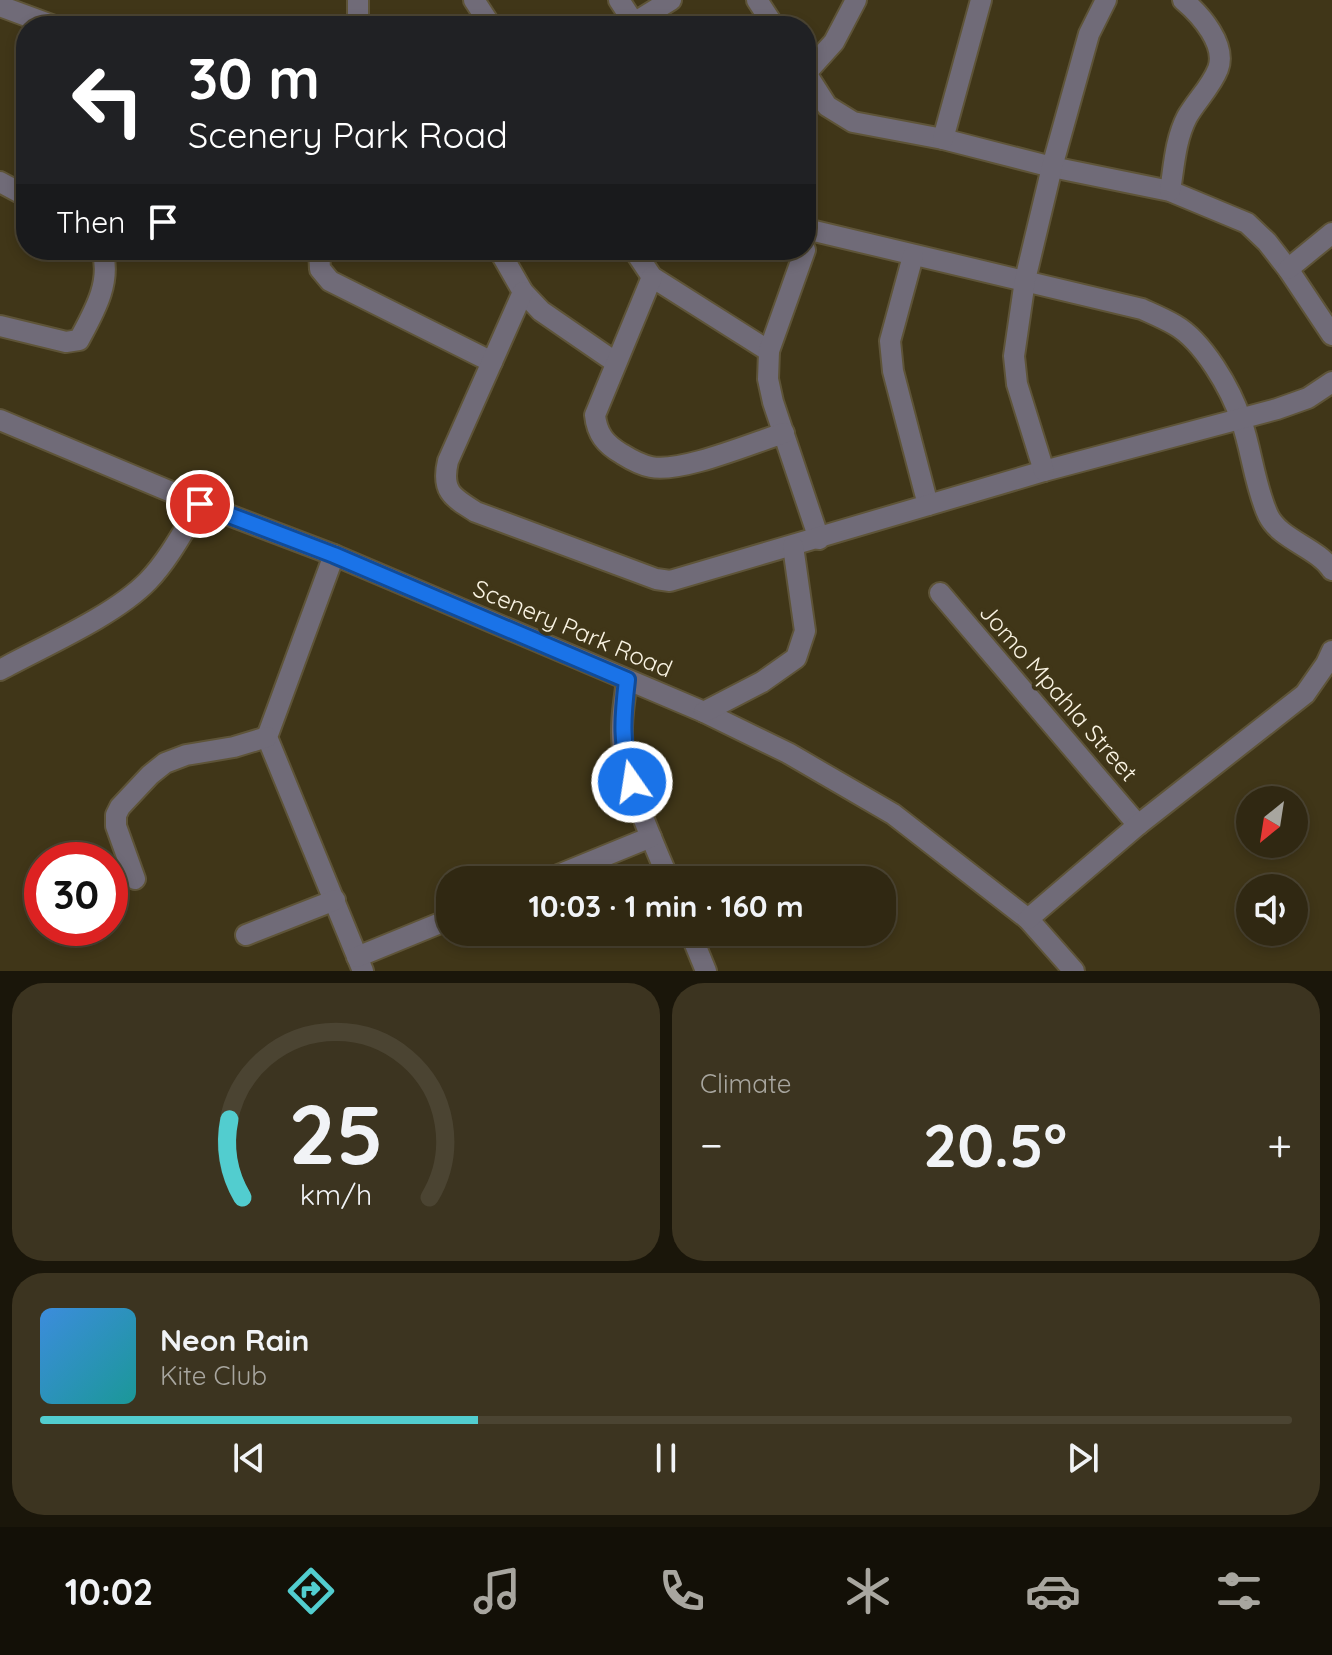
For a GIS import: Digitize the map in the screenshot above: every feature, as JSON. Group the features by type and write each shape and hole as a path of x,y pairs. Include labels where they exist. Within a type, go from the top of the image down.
{"street":[{"path":"647,16 671,0"},
{"path":"816,62 834,42 856,0"},
{"path":"943,139 981,0"},
{"path":"1044,471 1017,384 1014,356 1025,280 1052,167 1089,34 1106,0"},
{"path":"1170,191 1178,141 1187,117 1219,67 1218,43 1183,0"},
{"path":"0,6 27,16"},
{"path":"816,89 827,106 853,122 943,139 1052,167 1170,191 1247,223 1288,269 1332,335"},
{"path":"1288,269 1332,233"},
{"path":"816,241 913,256 1025,280 1142,309 1178,326 1217,370 1241,419 1254,475 1269,518 1332,570"},
{"path":"913,256 890,341 893,371 928,505"},
{"path":"0,326 66,342 79,340 99,303 105,260"},
{"path":"320,260 320,269 330,281 492,362"},
{"path":"505,260 523,292 541,311 615,362"},
{"path":"641,260 652,277 769,351"},
{"path":"800,260 769,351 768,379 819,539"},
{"path":"652,277 595,415 597,428 607,445 627,458 651,467 677,467 784,433"},
{"path":"523,292 448,461 446,488 467,506 642,574 670,581 1044,471 1241,419 1308,398 1332,382"},
{"name":"Scenery Park Road","path":"0,420 200,504 334,555 704,712 788,753 893,814 1028,919 1074,971"},
{"path":"0,670 122,603 148,581 171,552 200,504"},
{"path":"704,712 762,682 796,658 805,631 793,546"},
{"path":"334,555 267,737 360,964 436,926"},
{"name":"Jomo Mpahla Street","path":"940,593 1138,825"},
{"path":"1028,919 1138,825 1305,694 1332,651"},
{"path":"627,680 623,750 663,866"},
{"path":"135,879 116,826 120,807 165,763 186,755 234,747 267,737"},
{"path":"580,866 651,837"},
{"path":"246,935 335,900"},
{"path":"696,946 706,971"}],"route":[{"path":"200,504 334,555 627,680 623,750 632,782"}]}
